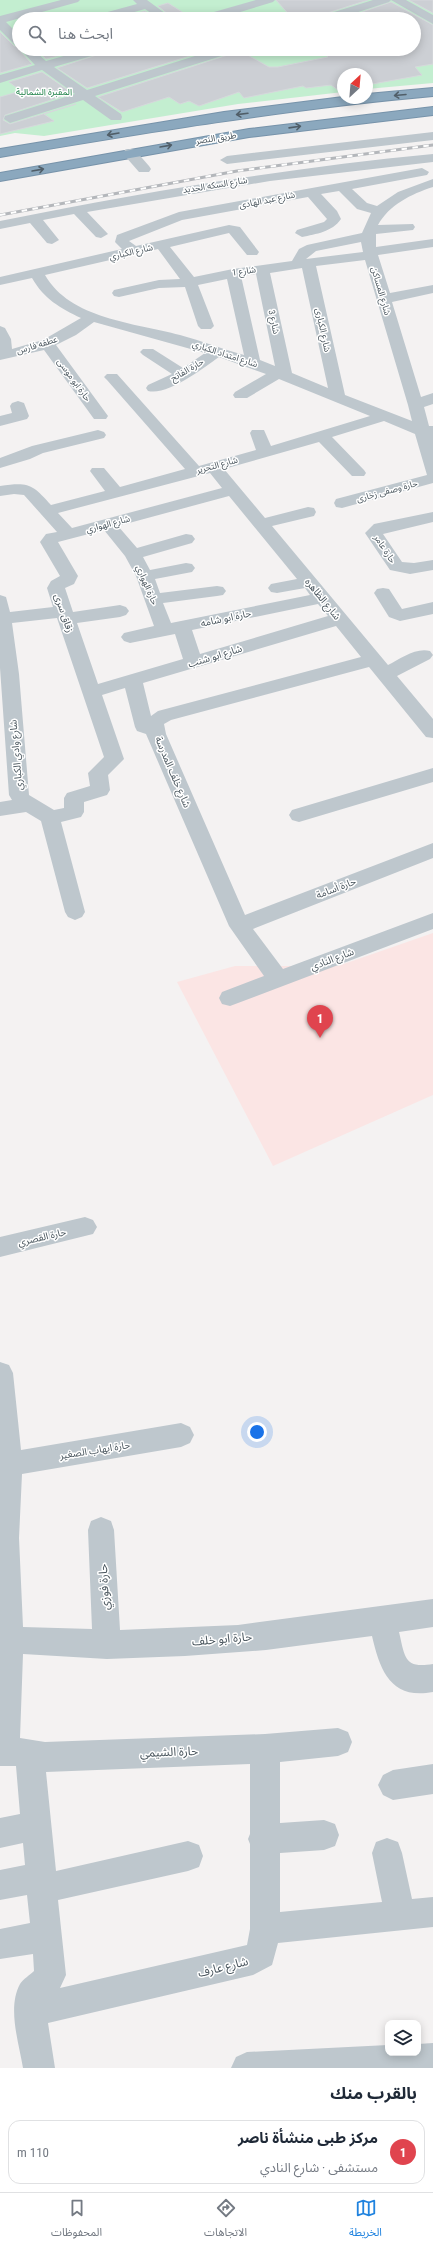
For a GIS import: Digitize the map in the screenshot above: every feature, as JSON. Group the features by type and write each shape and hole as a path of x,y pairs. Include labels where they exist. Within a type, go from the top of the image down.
{"highway":[{"path":"373,97 433,92"},
{"name":"طريق النصر","path":"0,153 224,116 337,101"},
{"name":"طريق النصر","path":"0,177 249,133 433,111"}],"street":[{"path":"27,0 39,10"},
{"path":"31,12 72,0"},
{"path":"217,4 228,12 269,0"},
{"path":"347,12 385,0"},
{"path":"397,0 419,12"},
{"path":"117,12 143,3 156,12"},
{"path":"421,13 433,20"},
{"path":"0,20 12,17"},
{"path":"0,23 12,34"},
{"path":"34,56 44,66 116,117"},
{"path":"0,79 78,56"},
{"path":"10,119 205,56"},
{"path":"231,56 237,61"},
{"path":"0,109 21,131"},
{"path":"226,160 353,144 433,136"},
{"path":"130,153 144,169"},
{"name":"شارع السكه الحديد","path":"0,225 140,197 226,183 380,162 433,158"},
{"path":"380,162 394,177"},
{"name":"شارع عبد الهادى","path":"134,251 122,242 122,238 164,221 244,204 433,171"},
{"path":"226,183 244,204"},
{"path":"373,224 393,201 409,191 433,183"},
{"path":"341,186 362,206 373,224"},
{"path":"190,189 207,211"},
{"path":"302,233 329,225 334,219 332,214 311,192"},
{"path":"140,197 183,240"},
{"path":"332,214 362,206"},
{"path":"78,210 101,234"},
{"path":"303,264 299,256 312,248 373,224 398,216"},
{"path":"33,218 52,240"},
{"path":"373,224 408,227"},
{"name":"شارع المساكن","path":"373,224 370,253 416,405 427,431"},
{"name":"شارع الكباري","path":"0,281 37,274 233,229 252,252"},
{"name":"شارع 1","path":"119,293 159,284 170,285 233,273 433,244"},
{"path":"162,245 190,282 206,326"},
{"name":"شارع الكبارى","path":"303,264 338,397"},
{"name":"شارع 3","path":"262,269 282,374"},
{"path":"233,273 253,363"},
{"name":"شارع امتداد الكباري","path":"37,274 46,290 65,305 91,317 218,351 282,374 385,416 427,431"},
{"path":"384,299 433,289"},
{"name":"عطفه فارس","path":"2,354 47,344 65,336 91,317"},
{"path":"0,331 3,339 2,354"},
{"name":"حارة ابو موسى","path":"47,344 100,416"},
{"name":"حارة الفاتح","path":"154,388 183,375 218,351"},
{"path":"148,352 183,375"},
{"path":"241,396 282,374"},
{"path":"112,377 195,471"},
{"path":"416,405 433,398"},
{"path":"0,421 21,416 18,406"},
{"name":"شارع التحرير","path":"48,511 322,436 385,416"},
{"path":"427,431 433,472"},
{"path":"258,433 265,452"},
{"path":"68,534 29,491 14,489 1,478 14,460 38,448 98,435"},
{"path":"322,436 358,473"},
{"name":"شارع الظاهره","path":"213,466 379,667 427,714 433,732"},
{"path":"98,471 115,492"},
{"name":"حارة وصفى زخارى","path":"342,503 433,478"},
{"name":"شارع الهواري","path":"68,534 232,490"},
{"path":"261,524 308,512"},
{"name":"حارة عامر","path":"433,517 380,528 374,533 396,566 412,569 433,565"},
{"name":"حارة الهواري","path":"108,524 133,554 145,576 154,599 193,662"},
{"name":"زقاق سرى","path":"50,818 74,812 74,798 100,790 98,773 114,759 56,588 58,585 68,580 69,576 49,542 52,538 68,534"},
{"path":"133,554 186,539"},
{"path":"145,576 186,568"},
{"path":"277,588 310,582"},
{"path":"154,599 217,591"},
{"path":"383,593 395,613 400,615 433,608"},
{"name":"حارة ابو شامه","path":"130,637 322,598"},
{"path":"1,609 66,615 120,611"},
{"name":"شارع وادي الكباري","path":"1,609 5,674 19,795 26,805"},
{"path":"247,614 260,642"},
{"name":"شارع ابو شنب","path":"91,692 133,681 339,619"},
{"name":"شارع خلف المدرسة","path":"278,980 239,926 154,729 158,719 165,715 379,667 424,655"},
{"path":"133,681 144,727 154,729"},
{"path":"299,815 433,775"},
{"path":"0,809 26,805 45,812 50,818 75,912"},
{"name":"حارة أسامة","path":"239,926 433,850"},
{"name":"شارع النادي","path":"230,998 433,920"},
{"name":"حارة القصري","path":"0,1247 85,1227"},
{"path":"0,1372 9,1464 3,1538 10,1640 12,1753 37,1825 50,1975 48,1980 32,1994 30,2011 39,2068"},
{"name":"حارة ايهاب الصغير","path":"9,1464 181,1436"},
{"name":"حارة فوزي","path":"101,1530 107,1645"},
{"name":"حارة ابو خلف","path":"10,1640 107,1645 210,1641 433,1613"},
{"path":"383,1620 396,1669 404,1677 414,1680 433,1678"},
{"name":"حارة الشيمي","path":"12,1753 265,1749 338,1742"},
{"name":"شارع عارف","path":"30,2011 253,1959 261,1954 265,1929 263,1839 265,1749"},
{"path":"393,1785 433,1779"},
{"path":"0,1834 37,1825"},
{"path":"263,1839 324,1835"},
{"path":"387,1853 400,1916"},
{"path":"0,1885 42,1883 188,1856"},
{"path":"265,1929 433,1912"},
{"path":"0,1944 46,1936"},
{"path":"247,2068 426,2062"}],"shaded area":[{"path":"433,933 433,1095 273,1166 177,982 235,966 338,966"}],"green space":[{"name":"المقبرة الشمالية","path":"0,0 433,0 433,83 373,88 373,68 337,68 337,93 238,104 44,136 15,133 0,136"}],"building":[{"path":"276,0 368,0 330,12 287,12"},
{"path":"409,0 433,0 433,13"},
{"path":"391,2 409,12 362,12"},
{"path":"168,3 182,12 165,12 158,6"},
{"path":"421,18 433,25 433,64 415,67 422,75 373,84 373,68 337,68 337,89 331,85 306,88 303,86 244,98 239,92 199,106 189,101 180,104 169,97 122,112 98,97 225,56 249,56 269,67 278,67 328,57 327,56 421,56"},
{"path":"0,32 12,44 12,56 25,56 32,64 0,73"},
{"path":"43,56 57,56 46,59"},
{"path":"94,56 190,56 87,88 57,68"},
{"path":"42,72 72,93 5,115 3,120 10,124 76,104 44,114 54,121 0,134 0,97 21,91 9,82"}],"railway":[{"path":"0,215 237,171 433,145"}],"place":[{"name":"مركز طبى منشأة ناصر","path":"320,1038"}]}
